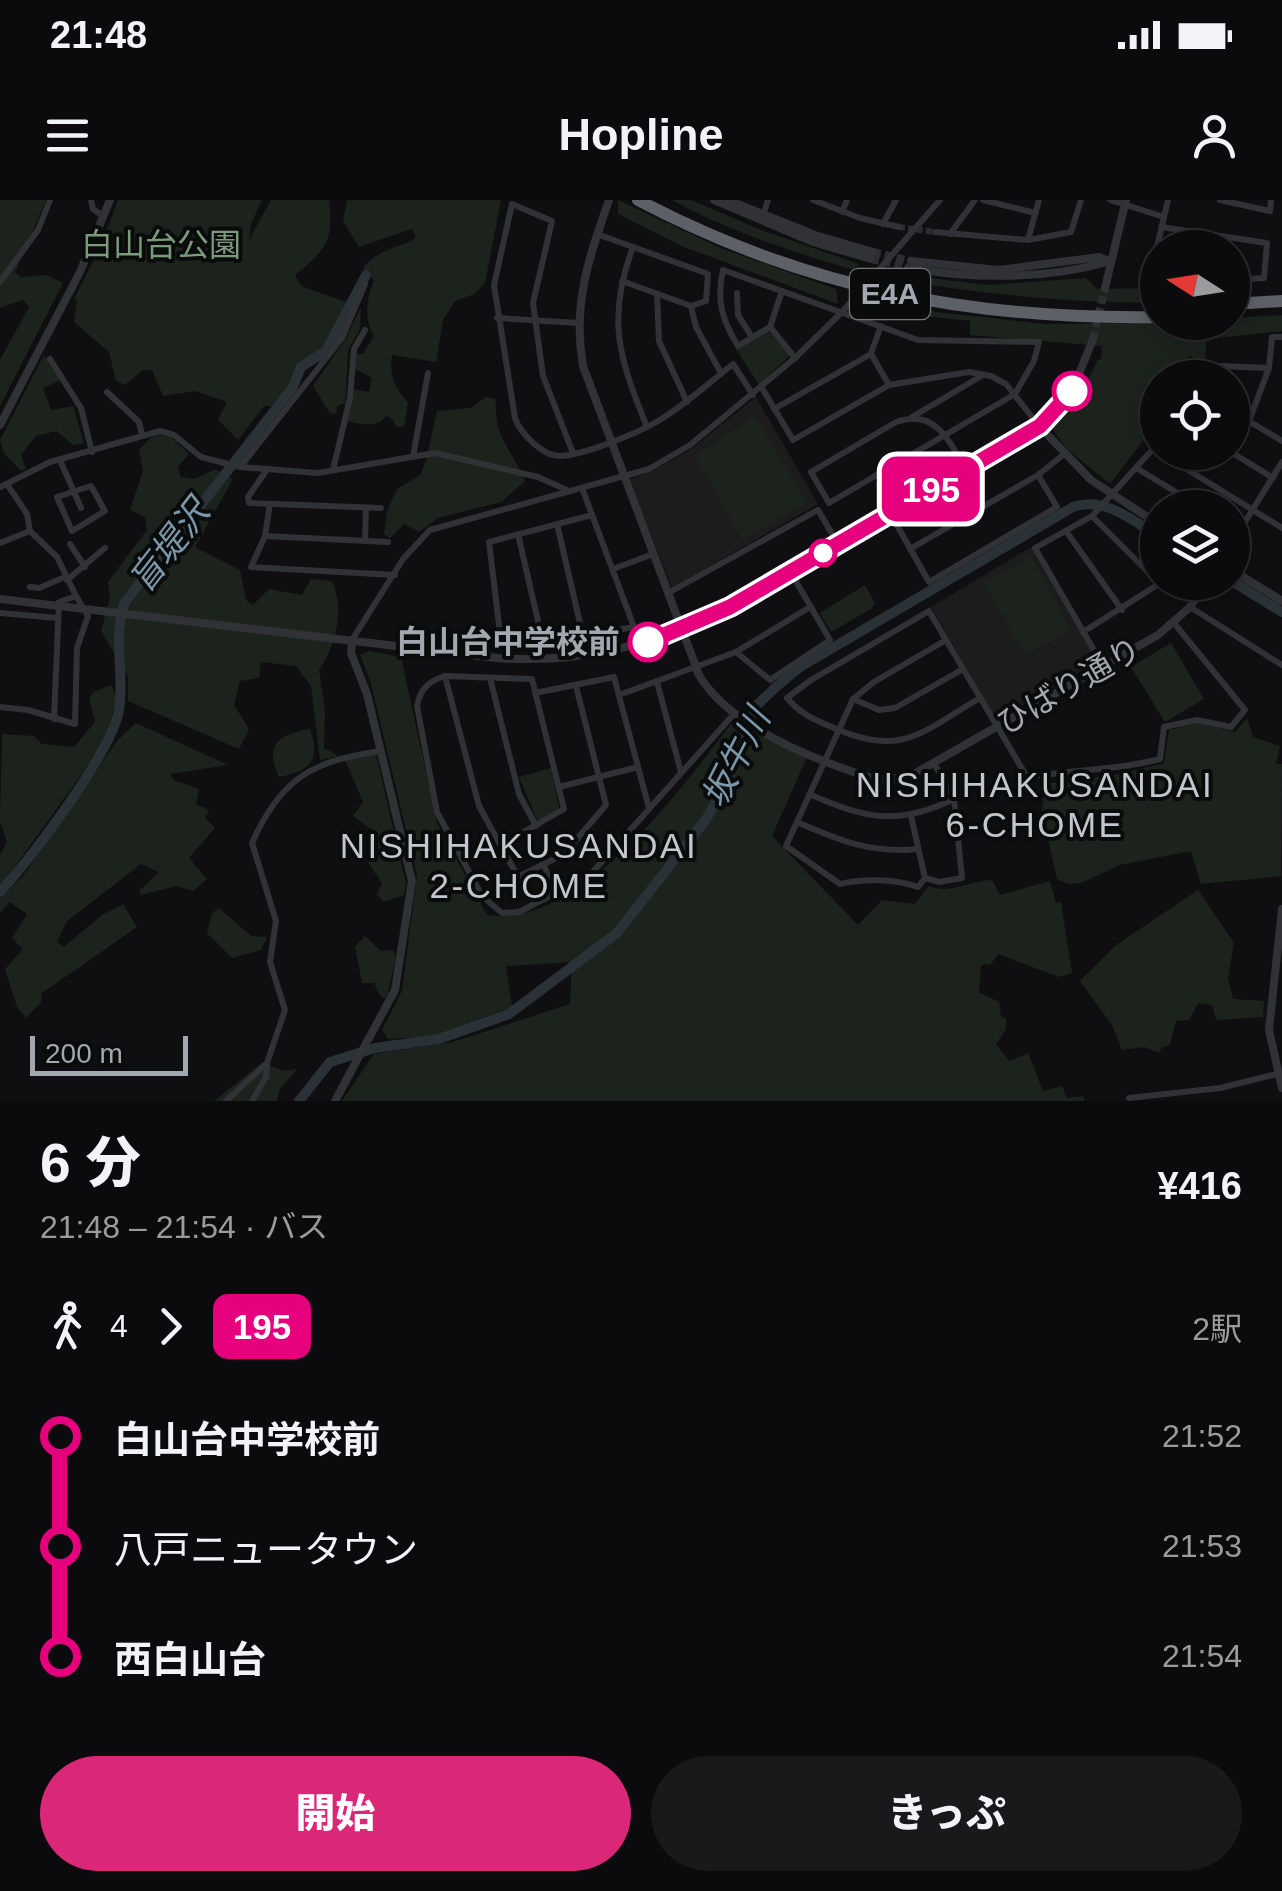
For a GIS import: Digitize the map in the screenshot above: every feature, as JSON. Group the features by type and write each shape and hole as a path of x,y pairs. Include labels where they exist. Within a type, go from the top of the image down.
{"highway":[{"name":"E4A","path":"638,200 762,256 820,276 910,299 1022,315 1140,316"},
{"name":"E4A","path":"656,200 771,251 904,289 1011,306 1140,308"},
{"path":"1250,303 1282,301"},
{"path":"1250,311 1282,309"}],"street":[{"path":"0,282 38,230 50,200"},
{"path":"91,200 92,209 105,216"},
{"path":"0,425 110,200"},
{"path":"714,200 813,242 872,255 728,200"},
{"path":"763,215 768,200"},
{"path":"813,200 898,227"},
{"path":"842,212 847,200"},
{"path":"883,224 896,200"},
{"path":"336,1101 391,1002 409,906 411,872 368,694 351,653 356,628 376,607 412,547 430,530 623,476 666,460 753,396 795,358 844,310 940,200"},
{"path":"950,234 975,200"},
{"path":"983,200 1035,213"},
{"path":"1028,240 1039,200"},
{"path":"934,232 1028,240 1071,232 1081,200"},
{"path":"1110,200 1164,216"},
{"path":"1160,230 1168,200"},
{"path":"1220,200 1270,211 1270,200"},
{"name":"ひばり通り","path":"609,202 583,275 578,323 588,383 696,668 711,694 735,717 880,779 900,778 935,765 1103,666 1174,623 1195,600"},
{"path":"1105,288 1125,202"},
{"path":"573,453 543,376 535,320 534,294 552,221 512,204 494,284 497,318 517,426 548,454 573,453 646,427 734,364 753,396"},
{"path":"1161,227 1181,230"},
{"path":"597,234 708,274 706,301 692,306 622,282"},
{"path":"1250,240 1267,243 1264,278 1250,279"},
{"path":"634,247 616,312 618,348 646,427"},
{"path":"909,264 998,270 1099,257 1111,261"},
{"path":"782,291 770,327 738,346 725,325 719,301 723,270 844,310 918,340 1039,342 1034,361 1015,394 830,503 811,472 984,374"},
{"path":"240,467 342,338 365,284"},
{"path":"737,293 738,315 752,338"},
{"path":"658,294 659,341 686,402"},
{"path":"692,306 696,327 722,373"},
{"path":"497,318 578,323"},
{"path":"774,409 870,354 880,326"},
{"path":"770,327 795,358"},
{"path":"334,470 350,398 354,349 365,330"},
{"path":"1250,418 1269,368 1272,337 1282,337"},
{"path":"0,599 497,658 547,660 600,654 682,630 790,572 1040,426 1072,391 1093,338"},
{"path":"870,354 889,384"},
{"path":"50,358 80,408 92,452"},
{"path":"1250,367 1269,368"},
{"path":"762,388 793,440 889,384 969,372 984,374 1006,384 1064,454 1113,496 1140,513"},
{"path":"412,456 428,373"},
{"path":"107,392 139,422 142,435"},
{"path":"911,418 936,425 966,469"},
{"path":"1250,422 1282,441"},
{"path":"0,707 74,725 78,713 77,648 88,616 48,546 30,531 27,514 4,486 60,460 142,435 170,432 201,457 266,471 334,470 442,454 538,476 570,491"},
{"path":"910,550 1038,475 1064,454"},
{"path":"60,460 81,508"},
{"path":"1250,513 1282,462"},
{"path":"1250,464 1273,478"},
{"path":"1103,666 1035,548 1092,516 1140,465"},
{"path":"1138,468 1173,490"},
{"path":"1187,470 1282,528"},
{"path":"266,471 246,501 381,508"},
{"path":"890,514 929,582 1057,508 1038,475"},
{"path":"93,488 105,511 72,531 58,496 74,489 93,488"},
{"path":"582,488 634,627 583,636 500,632 489,542 592,515"},
{"path":"270,504 265,536 251,566 254,569 395,575"},
{"path":"365,540 366,508"},
{"path":"668,593 818,510 838,544"},
{"path":"1092,516 1140,563"},
{"path":"557,524 583,636"},
{"path":"0,542 30,531"},
{"path":"1066,531 1122,610"},
{"path":"518,534 541,634"},
{"path":"265,536 388,542"},
{"path":"70,544 85,567"},
{"path":"30,587 39,588 66,578 106,548"},
{"path":"612,568 653,554"},
{"path":"736,652 770,680 830,640 790,572"},
{"path":"1250,581 1282,601"},
{"path":"54,719 59,602 76,596"},
{"path":"1083,632 1140,597"},
{"path":"619,695 736,652 810,607"},
{"path":"1190,607 1282,665"},
{"path":"980,698 897,742 862,741 802,714 787,698 929,611 1027,777 1101,766 1122,768 1160,759 1164,727 1197,720 1231,727 1245,710 1174,623"},
{"path":"0,613 57,618"},
{"path":"926,878 918,887 899,882 840,884 786,846 853,700 874,682 946,640"},
{"path":"853,700 878,710 895,708 963,669"},
{"path":"501,845 564,808 530,678 444,676 428,684 417,706 439,815 482,896 496,910 519,912 590,875 735,717"},
{"path":"444,676 480,806 518,877 564,854 605,808 576,686"},
{"path":"535,694 614,677 650,808"},
{"path":"490,678 519,794 536,826"},
{"path":"657,682 681,772"},
{"path":"252,1101 266,1077 285,1010 270,962 276,921 252,843 272,801 320,764 382,750"},
{"path":"926,878 939,882 964,876 954,799 935,765"},
{"path":"559,787 638,767"},
{"path":"808,794 858,814 887,818 911,816 954,799"},
{"path":"911,816 926,878"},
{"path":"797,822 854,846 887,851 918,849"},
{"path":"543,864 557,893"},
{"path":"1282,909 1269,1011 1270,1048 1282,1088"},
{"path":"226,1101 267,1063"},
{"path":"1128,1098 1220,1088 1279,1074"}],"shaded area":[{"path":"756,397 818,504 672,588 629,479 690,450"},
{"path":"1031,547 1097,662 997,721 931,607"}],"green space":[{"path":"0,200 46,200 15,272 21,277 46,275 63,283 0,406 0,360 29,307 23,300 0,308"},
{"name":"白山台公園","path":"118,200 262,200 251,224 249,240 271,200 329,200 326,244 295,275 301,286 346,302 322,350 302,363 275,406 264,406 238,440 218,420 227,402 195,391 163,396 152,370 143,370 125,385 116,381 109,352 74,322 74,299 101,246"},
{"path":"347,200 501,200 485,283 474,294 455,301 443,320 436,362 392,355 394,381 408,403 404,427 396,427 386,416 373,424 347,421 353,389 369,392 372,378 355,369 356,354 363,354 374,336 367,308 374,280 363,268 381,253 416,238 412,229 359,247 343,221"},
{"path":"618,200 723,249 836,289 838,304 684,247 618,214"},
{"path":"672,200 691,200 761,230 859,264 854,270 784,248"},
{"path":"890,273 988,285 1086,278 1097,289 1140,288 1140,303 988,293 886,278"},
{"path":"875,299 937,312 1045,324 1140,323 1140,340 1207,340 1205,360 1188,356 1187,360 1140,360 1140,444 1110,484 1066,448 1051,427 1077,403 1098,359 1101,360 1102,346 970,335 970,321 871,310"},
{"path":"361,307 360,329 348,350 345,403 337,406 336,414 330,413 313,386 345,340"},
{"path":"1282,315 1282,331 1250,334 1250,317"},
{"path":"768,331 790,355 759,385 736,349"},
{"path":"44,355 61,380 43,388 51,410 73,406 84,443 73,445 57,431 36,436 21,455 26,469 21,471 4,453 0,440"},
{"path":"486,397 496,399 500,433 525,481 501,502 438,518 419,532 404,524 390,538 384,534 387,511 397,489 420,475 437,411 471,408"},
{"path":"755,416 807,503 742,539 695,456"},
{"path":"159,435 171,437 189,454 178,467 181,477 194,479 215,469 233,479 195,547 240,570 246,600 253,605 269,589 302,595 311,579 332,581 338,603 337,627 319,670 325,710 324,748 339,756 320,760 311,686 296,666 261,662 259,678 240,681 234,705 249,729 239,749 128,701 128,677 101,631 110,598 108,582 147,530 145,517 130,510 143,471 139,450"},
{"path":"1031,556 1071,630 1025,655 984,583"},
{"path":"865,585 875,603 871,609 831,632 820,613"},
{"path":"1171,643 1204,699 1165,722 1131,667"},
{"path":"369,651 401,657 437,823 487,915 522,913 558,900 592,878 657,816 732,723 807,757 772,836 858,925 882,900 915,904 929,886 945,889 992,880 1000,895 1050,881 1056,903 1061,902 1072,973 1059,977 998,954 991,964 981,965 979,992 999,1002 1006,1029 996,1044 1009,1061 1028,1053 1043,1091 1062,1086 1067,1098 1083,1096 1085,1101 342,1101 374,1054 453,1042 570,1004 572,962 506,966 512,1007 434,1036 388,1039 382,1030 402,991 417,875 370,680 360,655"},
{"path":"111,685 117,697 106,737 0,887 0,855 7,842 0,821 2,734 34,736 42,744 74,747 95,722 89,698"},
{"path":"1247,718 1253,737 1280,746 1276,764 1282,764 1281,876 1201,884 1191,851 1120,865 1081,883 1068,884 1057,879 1042,813 1044,784 1120,774 1164,763 1169,730 1198,723 1235,732"},
{"path":"136,723 228,765 170,774 174,780 199,789 196,804 209,810 205,818 215,828 189,858 207,879 193,891 176,886 141,895 139,891 159,872 141,864 67,921 57,942 64,947 102,915 123,904 137,927 42,993 41,1002 26,1018 17,1007 5,969 23,949 12,938 27,914 10,902 0,913 0,898 23,876 117,741"},
{"path":"310,729 314,750 310,764 279,777 273,757 277,743 290,734"},
{"path":"376,754 406,884 404,895 384,902 377,894 382,883 366,859 378,834 353,816 363,802 345,760"},
{"path":"551,768 559,808 538,822 519,777"},
{"path":"1198,890 1234,943 1228,978 1233,999 1264,1001 1263,1017 1216,1020 1212,1005 1198,1003 1189,1020 1176,1021 1170,1045 1162,1047 1159,1053 1145,1047 1122,1050 1112,1025 1080,981 1116,945"},
{"path":"219,908 251,936 267,937 261,950 232,958 207,933 212,913"},
{"path":"365,936 381,951 393,950 396,956 387,998 381,997 374,983 362,983 355,947"},
{"path":"263,1062 284,1071 297,1069 280,1089 277,1101 214,1101"}],"waterway":[{"name":"盲堤沢","path":"0,892 68,804 113,728 119,710 119,629 125,602 293,387 301,367 326,351 366,275"},
{"name":"坂牛川","path":"299,1101 330,1062 375,1048 439,1039 509,1014 617,933 707,818 734,767 756,706 800,667 1073,507 1107,507 1140,525"},
{"name":"坂牛川","path":"1250,592 1282,612"}],"tunnel":[{"path":"899,227 935,232"},
{"path":"873,252 911,261"},
{"path":"871,259 908,268"},
{"path":"1093,339 1105,288"}],"bus line":[{"name":"195","path":"648,642 730,607 1040,426 1072,391"}],"place":[{"name":"白山台中学校前","path":"648,642"}],"district":[{"name":"NISHIHAKUSANDAI 6-CHOME","path":"1035,805"},
{"name":"NISHIHAKUSANDAI 2-CHOME","path":"519,866"}]}
